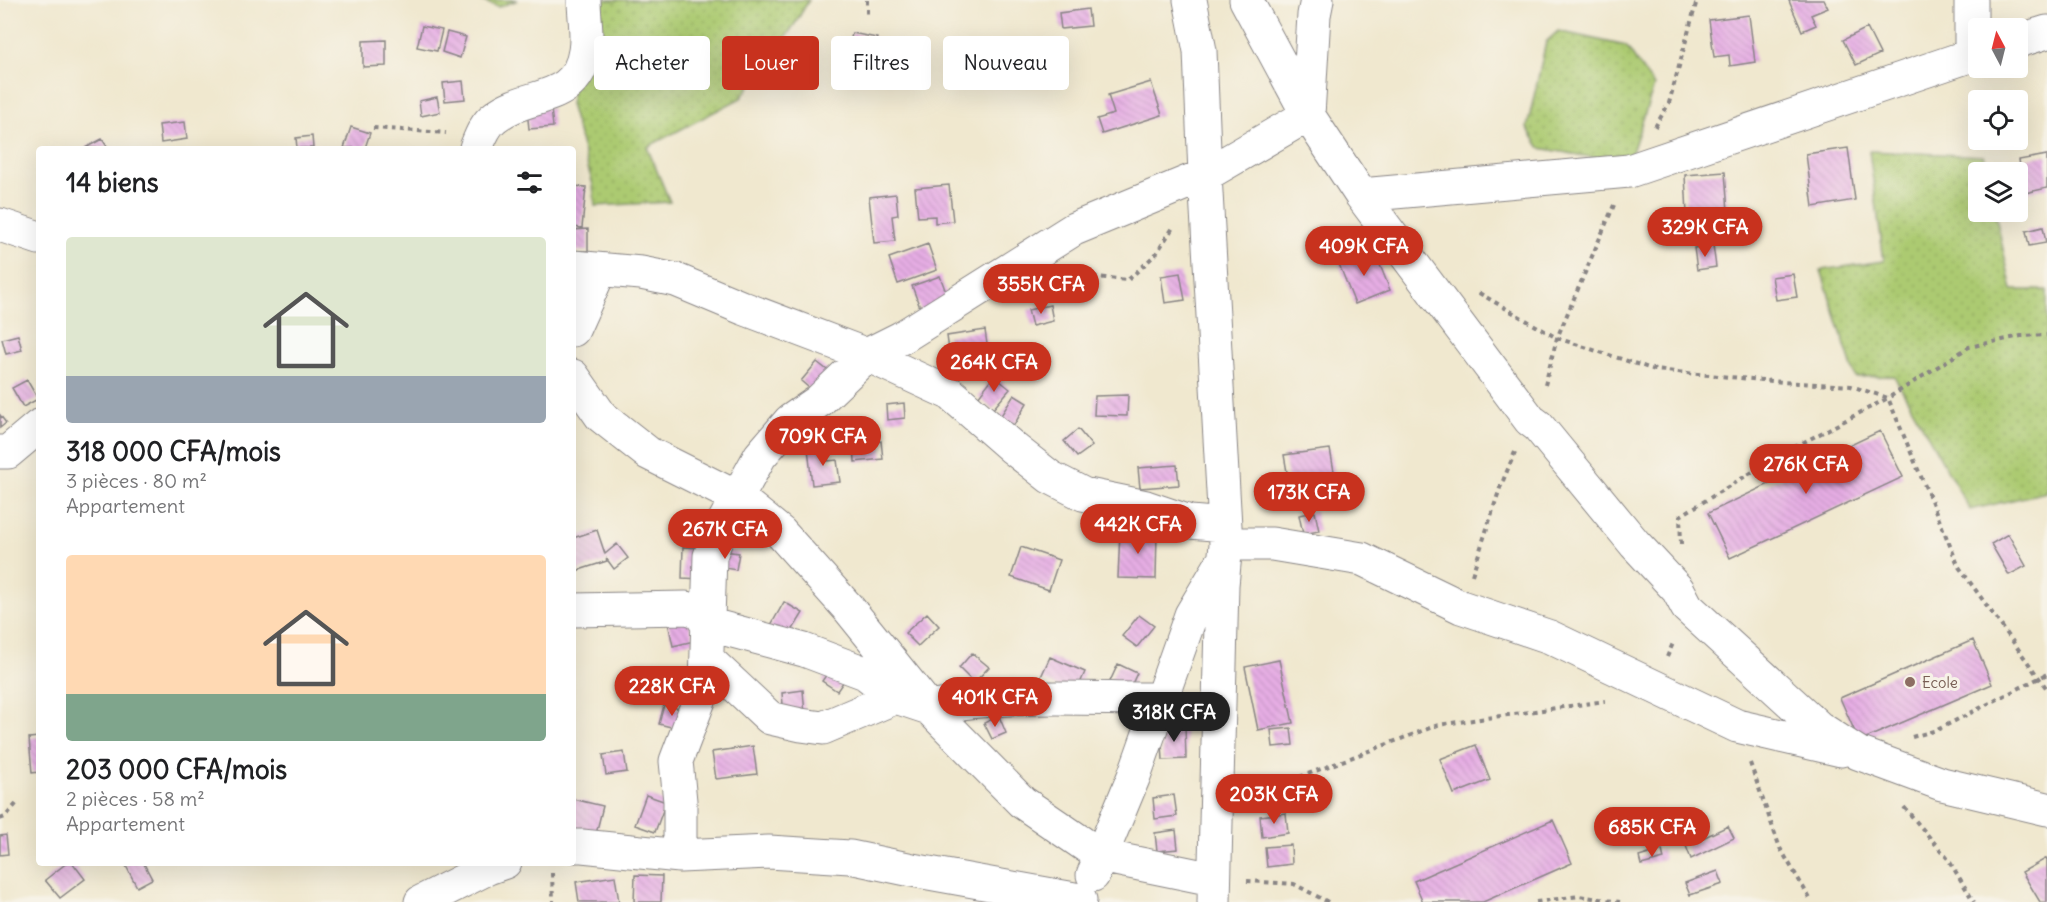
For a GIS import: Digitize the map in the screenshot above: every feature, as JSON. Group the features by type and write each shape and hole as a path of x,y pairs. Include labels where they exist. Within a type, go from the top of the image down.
{"street":[{"path":"477,146 494,117 512,107 557,92 569,84 578,73 585,51 584,0"},
{"path":"576,380 601,416 648,453 738,498 780,532 849,609 929,708 1022,801 1101,856 1214,890 1224,544 1200,51 1190,0"},
{"path":"1246,0 1308,116 1361,195 1530,420 1538,426 1635,544 1678,590 1688,607 1818,727 1858,753"},
{"path":"1308,116 1314,15 1317,0"},
{"path":"1971,0 1972,18"},
{"path":"2028,38 2047,32"},
{"path":"1361,195 1629,171 1968,56"},
{"path":"680,856 680,801 676,761 706,682 710,556 721,527 760,456 790,421 819,401 867,355 901,338 1074,229 1205,175 1308,116"},
{"path":"0,225 36,237"},
{"path":"576,316 586,269 640,273 676,280 867,355 951,394 1050,477 1083,494 1146,507 1190,522 1224,544 1272,544 1362,559 1461,607 1550,637 1737,726 1858,753 1942,784 2047,809"},
{"path":"0,452 8,452 36,429"},
{"path":"576,846 699,857 769,852 850,857 1080,901 1085,896 1134,776 1191,615 1224,544"},
{"path":"576,610 686,608 699,611 707,624 804,650 865,673 896,697 929,708 967,701 998,699 1161,699"},
{"path":"707,659 770,718 801,725 823,729 896,697"},
{"path":"421,902 490,866"}],"path":[{"path":"867,0 867,14"},
{"path":"373,128 447,133 472,146"},
{"path":"1011,270 1128,280 1156,254 1174,224"},
{"path":"1475,291 1557,338 1655,370 1851,386 1888,398 1959,567 2047,689"},
{"path":"1461,607 1480,555 1500,488 1510,465"},
{"path":"1858,753 1937,730 2047,674"},
{"path":"1737,726 1780,848 1812,902"},
{"path":"0,819 5,817 17,803"},
{"path":"1903,806 1948,859 1974,902"},
{"path":"552,866 553,902"},
{"path":"1214,890 1294,884 1328,902"},
{"path":"1536,902 1580,896 1620,902"}],"green space":[{"path":"479,0 518,0 498,7"},
{"path":"581,0 809,0 786,36 722,36 722,90 747,90 741,98 647,147 670,202 595,206 593,185 570,104 585,22"},
{"path":"1558,31 1626,46 1654,86 1628,164 1540,148 1527,128 1546,42"},
{"path":"1869,151 1984,156 1986,162 1968,162 1968,222 1997,222 2012,290 2047,290 2047,492 1970,510 1894,376 1855,377 1821,270 1884,261"}],"building":[{"path":"1824,0 1828,8 1811,15 1816,25 1802,31 1789,1"},
{"path":"1088,9 1090,26 1061,29 1059,13"},
{"path":"1749,15 1755,62 1730,66 1729,55 1714,57 1709,20"},
{"path":"422,26 442,30 437,51 417,47"},
{"path":"1867,28 1880,54 1856,65 1843,40"},
{"path":"447,32 466,37 460,58 442,52"},
{"path":"852,33 867,36 851,36"},
{"path":"386,40 386,66 363,67 363,41"},
{"path":"463,81 465,99 445,101 443,83"},
{"path":"1151,82 1162,115 1102,134 1097,119 1114,114 1108,95"},
{"path":"437,97 440,112 421,116 419,101"},
{"path":"551,108 553,127 529,129 527,110"},
{"path":"185,122 187,139 161,143 159,125"},
{"path":"351,127 370,133 366,146 345,146"},
{"path":"312,136 313,146 297,146 296,138"},
{"path":"102,139 107,146 89,146"},
{"path":"1848,148 1855,200 1813,207 1806,154"},
{"path":"2047,155 2047,188 2028,192 2028,162 2019,162 2019,160"},
{"path":"1725,172 1728,211 1687,214 1685,175"},
{"path":"949,185 953,221 935,223 935,216 918,217 915,188"},
{"path":"576,186 586,187 582,228 576,227"},
{"path":"896,194 898,215 892,216 895,241 874,243 869,197"},
{"path":"2043,227 2046,243 2029,246 2026,231"},
{"path":"588,229 588,251 576,251 576,230"},
{"path":"928,244 937,270 898,284 889,258"},
{"path":"1713,245 1716,267 1697,270 1694,248"},
{"path":"1374,250 1390,290 1355,304 1339,264"},
{"path":"1180,273 1185,300 1165,303 1161,276"},
{"path":"1793,274 1797,297 1776,300 1772,277"},
{"path":"940,276 950,303 922,313 912,286"},
{"path":"1050,305 1053,321 1032,326 1028,310"},
{"path":"985,330 990,366 952,371 947,336"},
{"path":"18,335 22,350 6,354 2,339"},
{"path":"817,362 831,373 815,393 801,381"},
{"path":"994,376 1010,389 993,409 978,397"},
{"path":"27,380 36,396 36,400 23,407 12,388"},
{"path":"1014,395 1027,403 1014,425 1000,417"},
{"path":"1128,395 1127,416 1094,415 1095,396"},
{"path":"904,403 905,418 887,420 886,405"},
{"path":"0,415 6,423 0,428"},
{"path":"1078,429 1092,446 1077,457 1064,441"},
{"path":"1880,431 1903,477 1730,558 1708,513"},
{"path":"881,441 883,459 855,462 854,444"},
{"path":"827,446 828,461 837,460 840,482 812,485 808,448"},
{"path":"1330,449 1337,488 1291,495 1284,455"},
{"path":"1177,465 1179,485 1140,488 1138,468"},
{"path":"1315,512 1319,531 1303,534 1299,515"},
{"path":"597,530 605,554 617,544 628,558 614,569 606,558 607,561 576,571 576,537"},
{"path":"1120,531 1157,532 1156,579 1118,578"},
{"path":"2008,534 2026,566 2009,575 1991,544"},
{"path":"683,547 703,548 702,579 682,578"},
{"path":"1021,547 1059,560 1049,590 1011,577"},
{"path":"714,550 739,553 736,570 712,566"},
{"path":"784,602 803,613 784,644 766,634"},
{"path":"687,613 694,641 673,646 667,618"},
{"path":"927,613 939,626 918,646 905,633"},
{"path":"1139,615 1154,626 1137,647 1122,636"},
{"path":"1973,640 1992,684 1859,741 1840,698"},
{"path":"972,653 989,667 974,683 959,668"},
{"path":"1050,657 1085,672 1075,695 1040,679"},
{"path":"1279,660 1293,723 1258,730 1245,667"},
{"path":"1118,664 1137,673 1125,699 1106,690"},
{"path":"831,668 846,678 837,691 822,681"},
{"path":"803,690 805,715 784,717 782,693"},
{"path":"664,705 684,710 679,729 659,724"},
{"path":"1180,705 1181,723 1168,724 1167,706"},
{"path":"999,716 1006,733 992,739 984,723"},
{"path":"1185,726 1186,759 1163,760 1161,727"},
{"path":"1291,728 1293,745 1273,747 1271,730"},
{"path":"36,737 36,772 32,773 29,738"},
{"path":"1476,745 1490,780 1454,794 1440,759"},
{"path":"753,746 757,774 716,779 712,752"},
{"path":"624,752 627,772 606,775 603,755"},
{"path":"646,795 666,802 655,832 635,825"},
{"path":"1174,795 1177,816 1155,819 1153,798"},
{"path":"576,800 603,806 595,838 576,834"},
{"path":"1286,813 1288,833 1262,837 1260,816"},
{"path":"1553,820 1572,863 1483,902 1423,902 1414,881"},
{"path":"1728,826 1734,838 1691,859 1686,846"},
{"path":"1176,830 1178,849 1157,851 1155,833"},
{"path":"6,835 8,854 0,855 0,836"},
{"path":"1291,845 1292,864 1267,867 1265,847"},
{"path":"1662,850 1664,859 1641,865 1639,857"},
{"path":"2047,858 2047,902 2040,902 2022,872"},
{"path":"63,866 75,866 85,879 60,898 45,880"},
{"path":"126,866 145,866 152,879 137,887"},
{"path":"1718,871 1723,884 1690,895 1685,883"},
{"path":"635,875 662,876 661,902 634,902"},
{"path":"615,876 619,902 579,902 576,882"}],"place":[{"name":"Ecole","path":"1910,682"}]}
